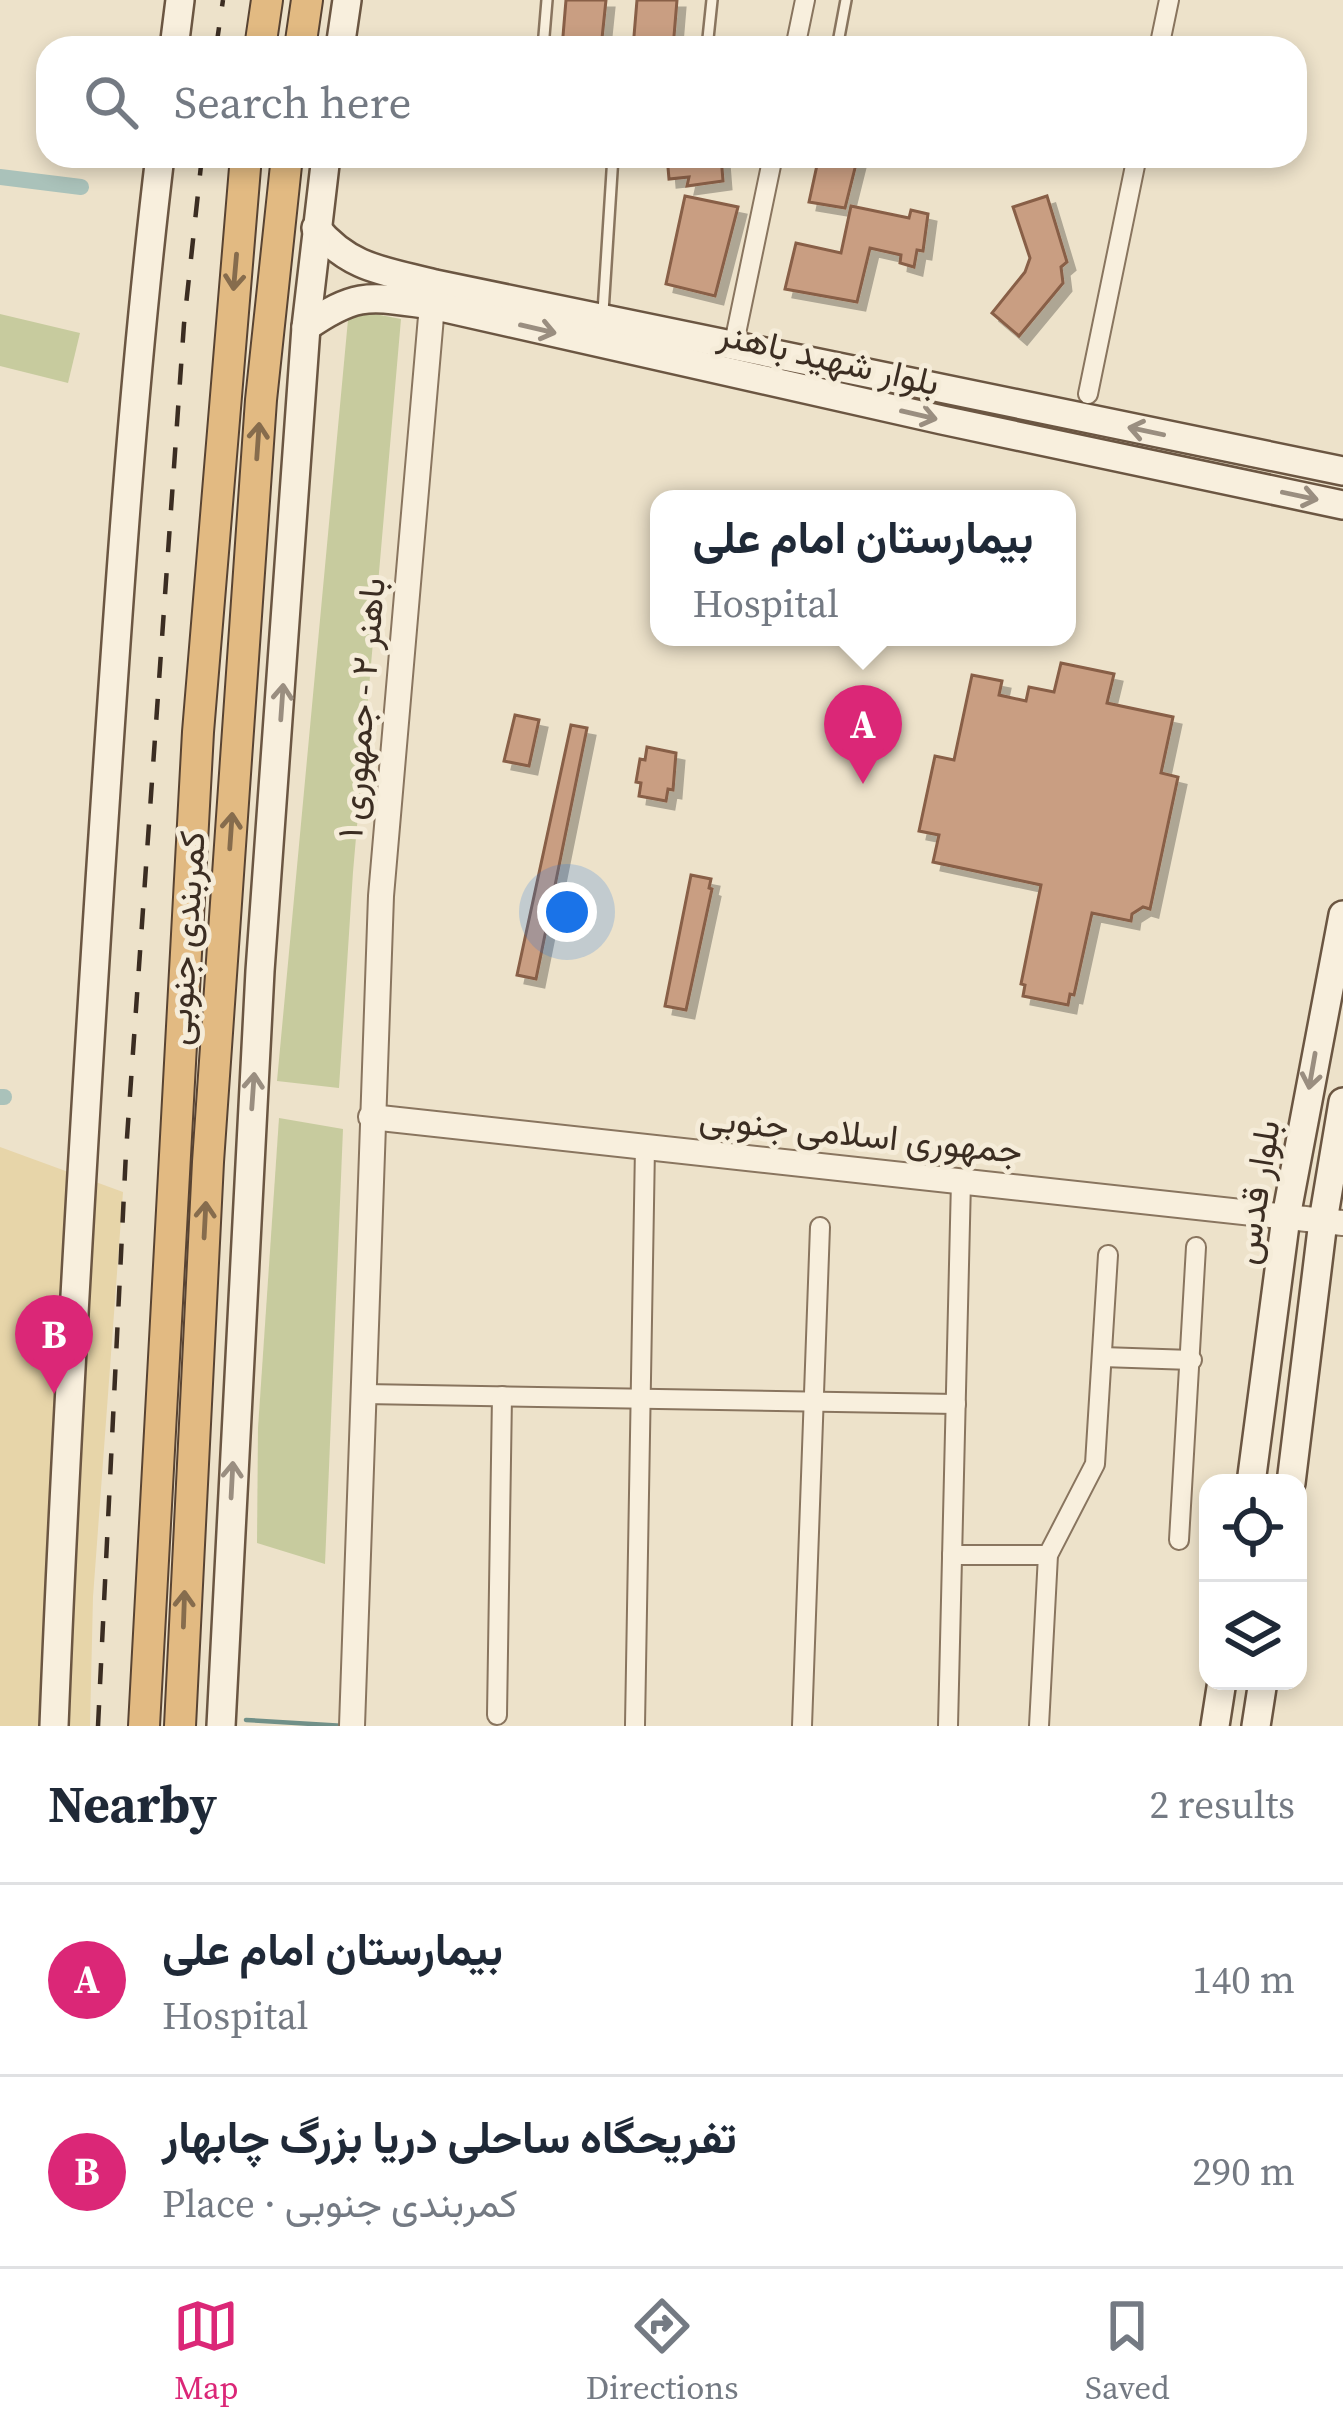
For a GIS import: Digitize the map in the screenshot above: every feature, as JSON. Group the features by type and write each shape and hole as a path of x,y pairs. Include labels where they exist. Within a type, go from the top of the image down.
{"highway":[{"path":"262,36 266,0"},
{"path":"302,36 307,0"},
{"name":"کمربندی جنوبی","path":"144,1726 198,732 244,168"},
{"name":"کمربندی جنوبی","path":"180,1726 212,1115 261,400 286,168"}],"main road":[{"path":"176,36 180,0"},
{"path":"342,36 347,0"},
{"path":"54,1726 66,1409 112,701 137,356 159,168"},
{"path":"221,1726 248,1175 306,327 324,168"},
{"name":"بلوار شهید باهنر","path":"316,228 336,251 433,295 942,420 1343,505"},
{"name":"بلوار شهید باهنر","path":"306,327 349,301 369,297 433,295 603,317 1343,471"},
{"name":"بلوار قدس","path":"1252,1474 1286,1217 1334,1002 1343,915"},
{"name":"بلوار قدس","path":"1292,1474 1333,1222 1343,1102"},
{"path":"1215,1726 1221,1690"},
{"path":"1256,1726 1262,1690"}],"street":[{"path":"798,36 805,0"},
{"path":"1161,36 1168,0"},
{"path":"734,344 770,168"},
{"path":"1088,394 1135,168"},
{"name":"باهنر ۲ - جمهوری ۱","path":"352,1726 381,896 433,295"},
{"name":"جمهوری اسلامی جنوبی","path":"371,1117 1333,1222"},
{"path":"635,1725 645,1147"},
{"path":"948,1726 961,1181"},
{"path":"802,1726 820,1227"},
{"path":"1179,1540 1196,1247"},
{"path":"1039,1726 1048,1555 1095,1464 1108,1255"},
{"path":"1102,1357 1192,1360"},
{"path":"364,1394 956,1404"},
{"path":"497,1714 502,1396"},
{"path":"952,1555 1048,1555"}],"lane":[{"path":"544,36 547,0"},
{"path":"708,36 712,0"},
{"path":"839,36 846,0"},
{"path":"603,317 612,168"}],"green space":[{"path":"349,309 401,319 339,1088 277,1081"},
{"path":"0,314 80,333 68,383 0,366"},
{"path":"279,1118 343,1129 325,1564 257,1543 258,1428"}],"sand":[{"path":"0,1147 123,1192 93,1597 90,1726 0,1726"}],"building":[{"path":"566,0 606,0 602,36 563,36"},
{"path":"637,0 677,0 674,36 634,36"},
{"path":"668,168 722,168 723,181 687,186 689,177 669,179"},
{"path":"816,168 855,168 845,208 809,202"},
{"path":"685,196 738,207 715,296 666,284"},
{"path":"1047,196 1067,262 1061,267 1063,283 1019,336 992,313 1025,272 1030,258 1013,207"},
{"path":"851,206 909,218 911,210 928,214 923,251 917,250 914,267 900,263 901,255 870,248 857,302 785,289 796,243 841,253"},
{"path":"1061,663 1114,674 1107,703 1173,717 1161,773 1178,777 1150,909 1143,907 1132,914 1131,921 1092,913 1068,1005 1023,996 1025,985 1021,984 1041,885 933,862 939,835 919,831 935,756 954,760 972,675 1002,681 999,695 1026,701 1029,687 1054,692"},
{"path":"515,715 539,720 529,766 504,761"},
{"path":"571,725 587,728 536,979 517,975"},
{"path":"647,747 676,753 673,790 668,789 666,801 639,796 641,783 636,782"},
{"path":"691,875 711,879 712,889 686,1010 665,1006"}],"waterway":[{"path":"0,177 81,187"},
{"path":"246,1720 345,1726"}],"railway":[{"path":"218,36 223,0"},
{"path":"98,1726 126,1152 184,324 201,168"}],"place":[{"name":"بیمارستان امام علی","path":"863,784"},
{"name":"تفریحگاه ساحلی دریا بزرگ چابهار","path":"54,1394"}]}
